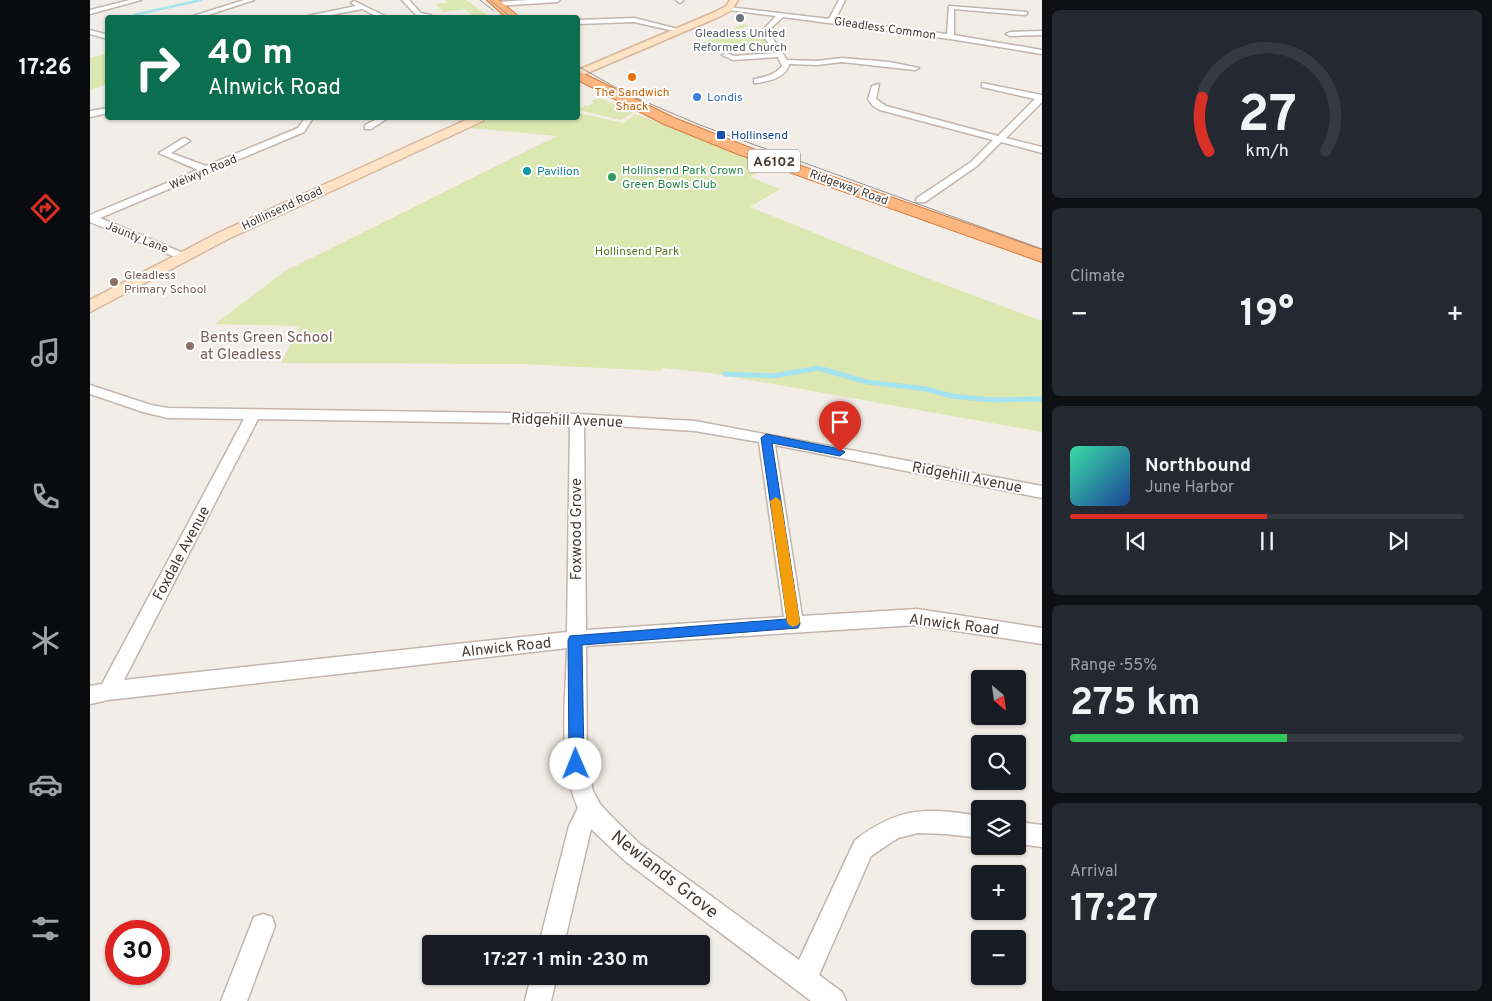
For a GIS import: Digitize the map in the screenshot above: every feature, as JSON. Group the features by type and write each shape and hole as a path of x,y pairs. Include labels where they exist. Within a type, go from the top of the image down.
{"highway":[{"path":"495,2 510,15"},
{"path":"480,3 494,15"},
{"path":"580,71 721,126"},
{"name":"Ridgeway Road","path":"580,71 669,121 744,151 1042,256"},
{"name":"Ridgeway Road","path":"754,138 1042,243"}],"main road":[{"path":"580,71 679,30 731,4"},
{"name":"Hollinsend Road","path":"90,307 184,256 285,206 475,120"}],"street":[{"path":"200,15 251,0"},
{"path":"347,0 380,15"},
{"path":"405,0 418,15"},
{"path":"495,2 557,0"},
{"path":"831,21 842,0"},
{"path":"90,12 132,1"},
{"name":"Gleadless Common","path":"731,4 781,15 950,37 1042,52"},
{"path":"941,6 1025,14"},
{"path":"318,15 364,7"},
{"path":"950,37 951,7"},
{"path":"757,81 768,79 781,73 786,66 782,55 767,36 767,29 781,15"},
{"path":"580,22 634,20 679,30"},
{"path":"90,32 105,37"},
{"path":"1010,34 1042,33"},
{"path":"99,41 105,39"},
{"path":"726,55 733,58 782,55"},
{"path":"786,62 818,63 843,58 915,68"},
{"path":"768,79 782,84"},
{"path":"985,85 1042,98"},
{"path":"876,86 871,94 872,98 884,109 1042,150"},
{"path":"921,200 974,164 1042,98"},
{"path":"90,114 105,111"},
{"name":"Welwyn Road","path":"91,218 301,130 308,120"},
{"path":"368,127 380,120"},
{"path":"186,142 164,153 207,170"},
{"name":"Jaunty Lane","path":"91,218 184,256"},
{"name":"Ridgehill Avenue","path":"90,388 148,409 168,413 577,419 694,426 766,438 1042,492"},
{"name":"Foxdale Avenue","path":"99,693 253,414"},
{"name":"Foxwood Grove","path":"575,640 577,419"},
{"path":"766,438 794,624"},
{"name":"Alnwick Road","path":"99,693 575,640 794,624 917,617 1042,636"},
{"name":"Newlands Grove","path":"575,640 576,764 583,794 591,809 609,831 633,853 834,1001"},
{"path":"554,935 580,826 591,809"},
{"path":"804,978 863,848 878,836 903,824 931,821 971,826"},
{"path":"1026,833 1042,836"},
{"path":"234,1001 263,926"},
{"path":"538,1001 542,985"}],"green space":[{"path":"445,0 466,0 487,15 472,15 465,9 443,12 436,4 448,3"},
{"path":"744,24 749,25 729,34 745,38 757,32 752,30 763,30 762,37 767,44 695,46"},
{"path":"105,54 105,85 90,90 90,58"},
{"path":"599,98 634,112 621,120 580,110 585,105 589,106 594,102 591,101"},
{"name":"Hollinsend Park","path":"580,113 623,123 636,114 773,166 750,177 780,189 750,207 903,269 1042,321 1042,432 711,373 663,368 660,371 524,364 281,363 300,326 215,324 285,271 557,136 469,128 487,120 580,120"}],"waterway":[{"path":"134,15 201,0"},
{"path":"725,374 774,376 818,368 867,382 926,389 952,396 991,400 1042,399"}],"tram line":[{"path":"480,0 494,11"},
{"path":"490,0 508,15"},
{"path":"580,67 627,94 700,125 1042,249"}],"slow traffic":[{"path":"776,501 793,622"}],"place":[{"name":"Gleadless United Reformed Church","path":"740,18"},
{"name":"The Sandwich Shack","path":"632,77"},
{"name":"Londis","path":"697,97"},
{"name":"Hollinsend","path":"721,135"},
{"name":"Pavilion","path":"527,171"},
{"name":"Hollinsend Park Crown Green Bowls Club","path":"612,177"},
{"name":"Gleadless Primary School","path":"114,282"},
{"name":"Bents Green School at Gleadless","path":"190,346"}],"route":[{"path":"576,764 575,640 794,624 766,438 840,452"}]}
